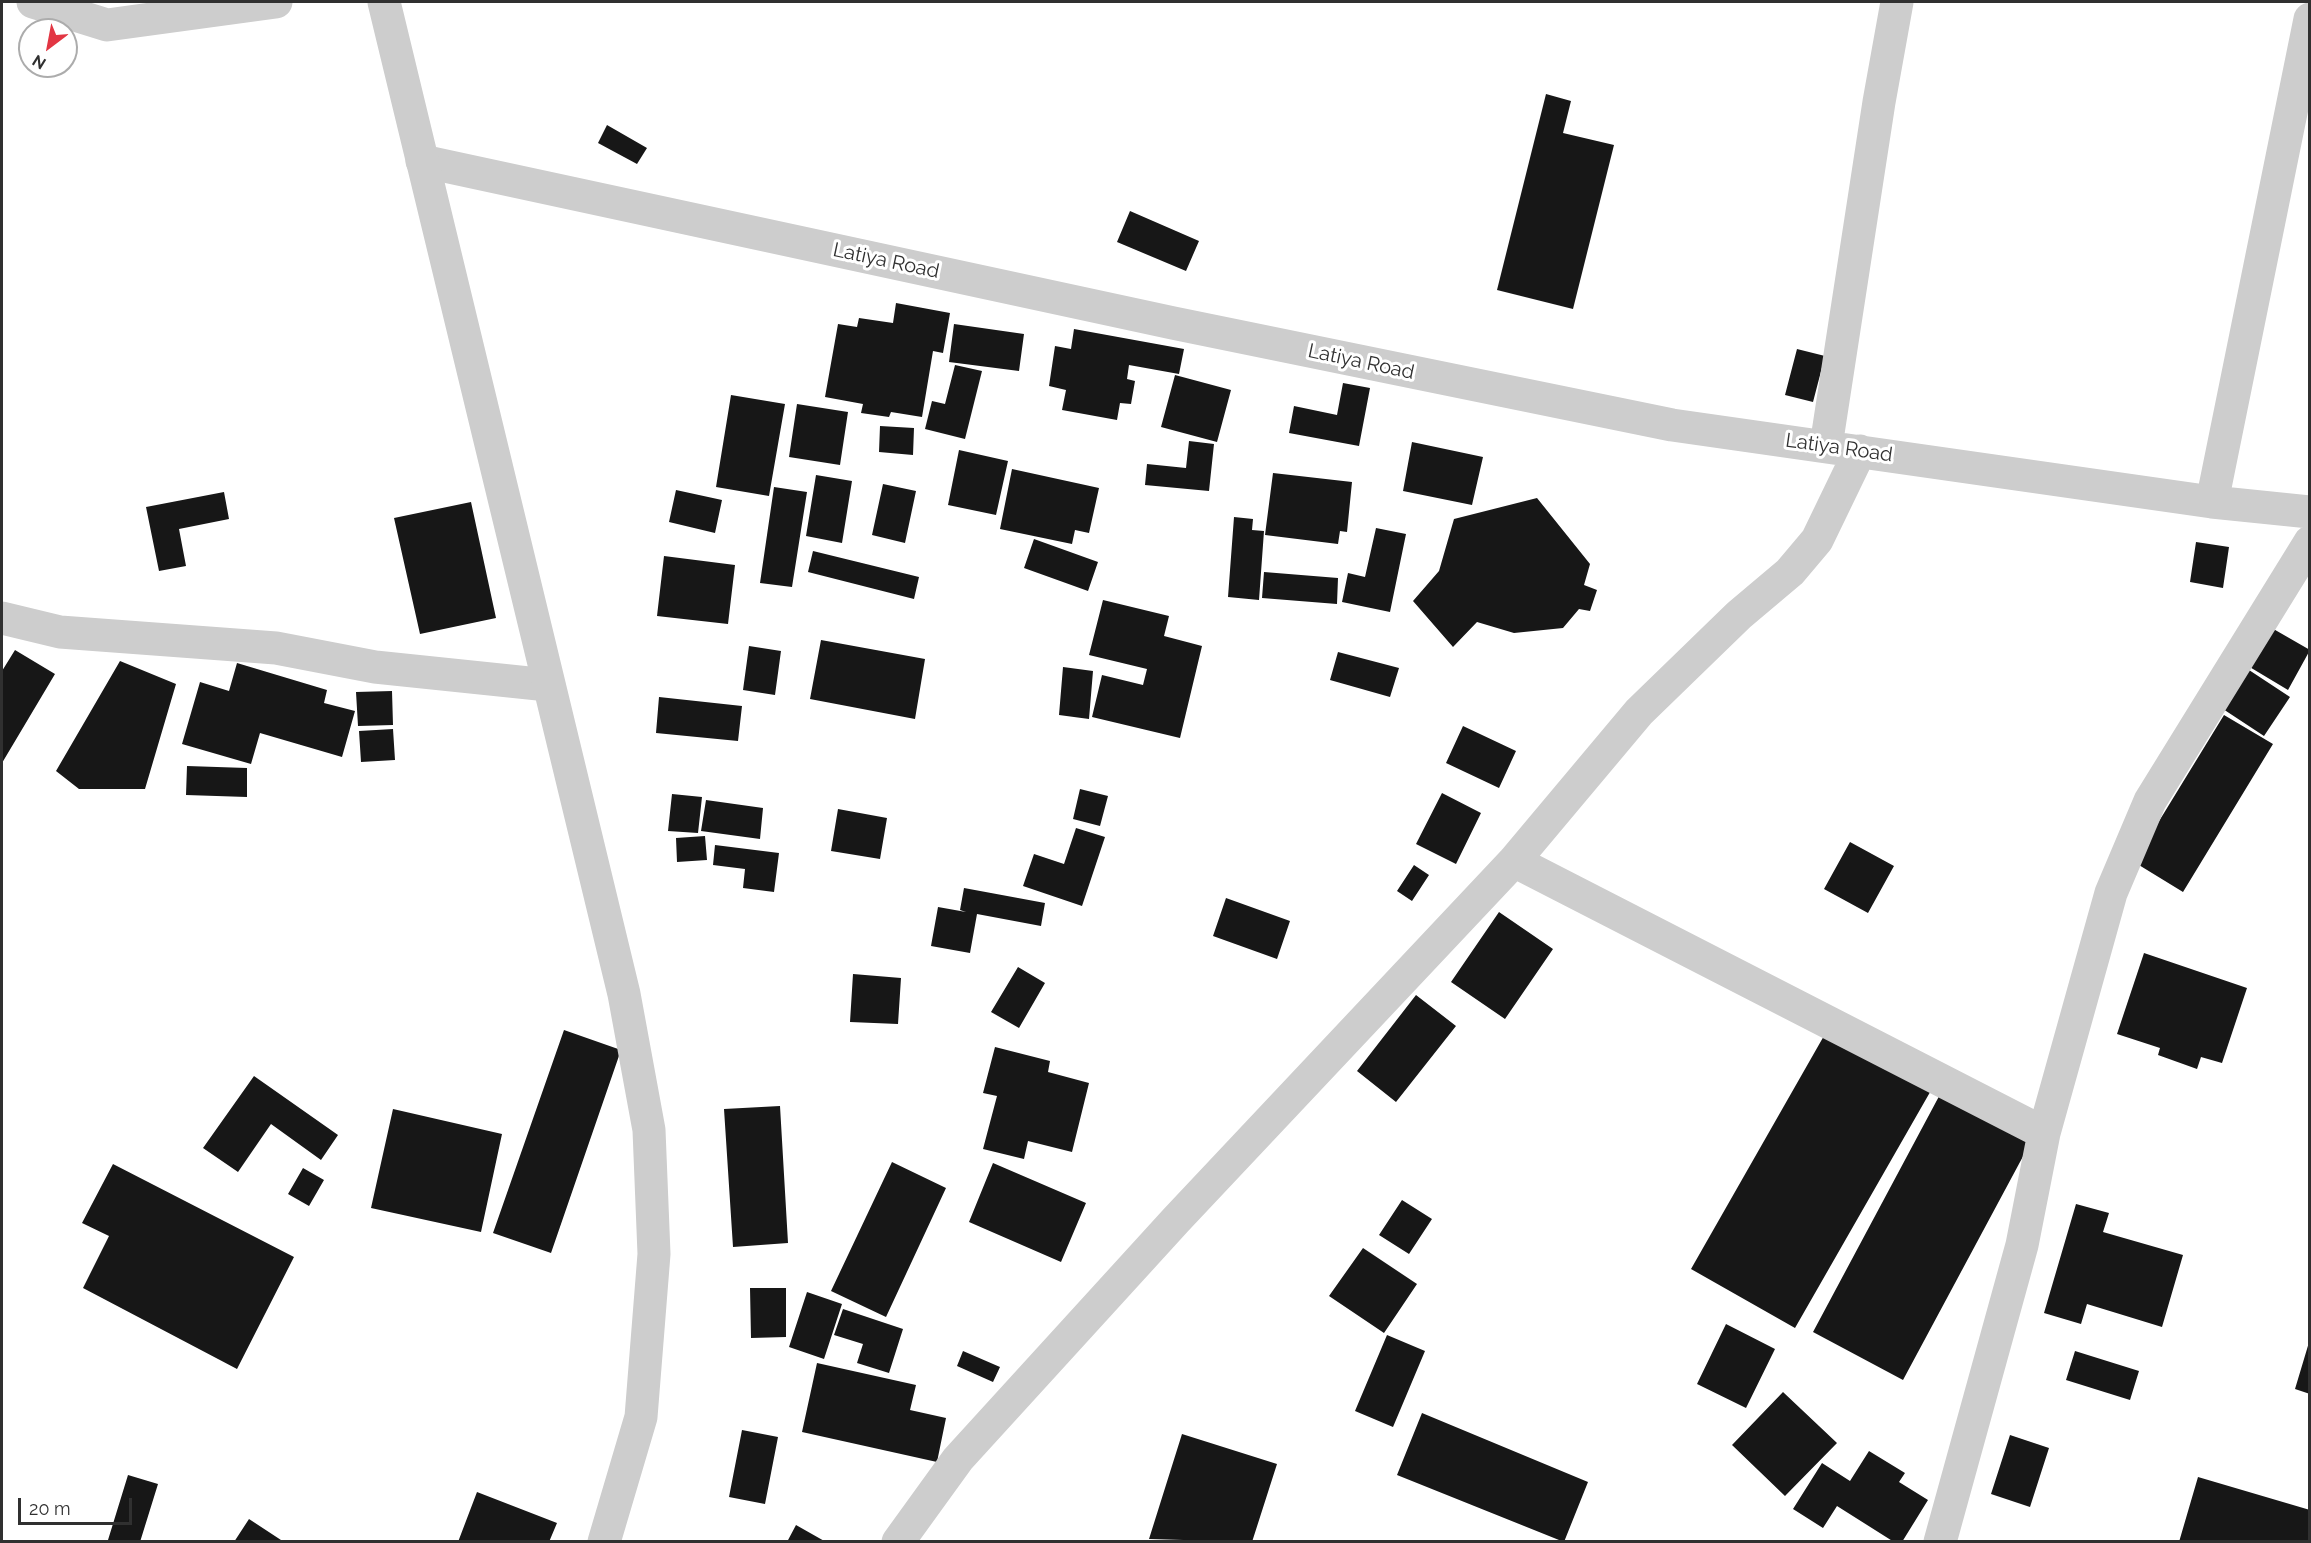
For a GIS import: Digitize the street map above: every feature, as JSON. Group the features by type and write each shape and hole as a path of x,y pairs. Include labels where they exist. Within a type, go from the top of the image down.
{"street":[{"path":"33,2 107,25 276,2"},
{"path":"384,2 624,994 649,1130 654,1254 641,1417 604,1542"},
{"path":"1826,446 1879,102 1897,2"},
{"path":"2212,502 2310,19"},
{"name":"Latiya Road","path":"422,161 1173,323 1672,426 2212,502 2310,512"},
{"path":"898,1542 958,1459 1176,1221 1514,861 1639,712 1739,615 1790,572 1817,540 1860,451"},
{"path":"1940,1542 2022,1245 2044,1133 2111,893 2150,801 2310,542"},
{"path":"2,618 60,632 276,648 375,667 548,685"},
{"path":"1514,861 2044,1133"}],"building":[{"path":"1546,94 1571,101 1563,133 1614,145 1573,309 1497,290"},
{"path":"607,125 647,148 637,164 598,143"},
{"path":"1130,211 1199,241 1186,271 1117,242"},
{"path":"896,303 950,313 943,353 933,351 922,417 891,412 889,417 861,413 863,404 825,397 838,324 857,327 859,318 893,323"},
{"path":"954,324 1024,334 1019,371 949,362"},
{"path":"1074,329 1184,349 1179,374 1129,365 1127,379 1135,381 1131,404 1120,403 1117,420 1062,410 1066,390 1049,386 1055,346 1071,349"},
{"path":"1797,349 1825,356 1813,402 1785,395"},
{"path":"955,365 982,371 965,439 925,429 932,401 945,404"},
{"path":"1175,375 1231,390 1217,442 1161,427"},
{"path":"1343,383 1370,388 1359,446 1289,433 1294,406 1337,415"},
{"path":"731,395 785,404 769,496 716,487"},
{"path":"797,404 848,412 840,465 789,457"},
{"path":"880,426 914,428 913,455 879,452"},
{"path":"1189,441 1214,444 1209,491 1145,485 1147,464 1186,468"},
{"path":"1412,442 1483,457 1472,505 1403,491"},
{"path":"959,450 1008,461 996,515 948,505"},
{"path":"1012,469 1099,488 1089,533 1075,530 1072,544 1000,529"},
{"path":"1273,473 1352,482 1347,532 1340,531 1338,544 1265,535"},
{"path":"816,475 852,481 842,543 806,536"},
{"path":"883,484 916,491 905,543 872,535"},
{"path":"774,487 807,492 792,587 760,583"},
{"path":"676,490 722,500 715,533 669,522"},
{"path":"224,492 229,519 179,529 186,566 159,571 146,507"},
{"path":"1537,498 1590,564 1584,585 1597,590 1590,611 1579,609 1563,628 1514,633 1477,622 1453,647 1413,601 1439,571 1454,519"},
{"path":"471,502 496,618 420,634 394,518"},
{"path":"1234,517 1253,519 1252,530 1264,531 1259,600 1228,597"},
{"path":"1376,528 1406,534 1390,612 1342,602 1348,573 1365,577"},
{"path":"1034,539 1098,562 1088,591 1024,568"},
{"path":"2196,542 2229,547 2223,588 2190,582"},
{"path":"813,551 919,577 914,599 808,572"},
{"path":"664,556 735,565 728,624 657,616"},
{"path":"1264,572 1338,578 1337,604 1262,598"},
{"path":"1103,600 1169,616 1164,636 1202,646 1180,738 1092,717 1102,675 1143,685 1147,669 1089,655"},
{"path":"2270,627 2310,650 2288,690 2248,666"},
{"path":"821,640 925,659 915,719 810,699"},
{"path":"749,646 781,651 775,695 743,690"},
{"path":"15,650 55,674 2,763 2,671"},
{"path":"1338,652 1399,668 1390,697 1330,680"},
{"path":"120,661 176,684 145,789 79,789 56,771"},
{"path":"237,663 327,690 324,703 355,711 342,757 260,733 251,764 182,744 200,682 229,691"},
{"path":"1063,667 1093,671 1089,719 1059,715"},
{"path":"2249,670 2290,697 2264,736 2223,709"},
{"path":"392,691 393,725 358,726 356,692"},
{"path":"659,697 742,706 738,741 656,733"},
{"path":"2224,715 2273,744 2183,892 2134,862"},
{"path":"1463,726 1516,751 1499,788 1446,763"},
{"path":"393,729 395,760 361,762 359,731"},
{"path":"187,766 247,768 247,797 186,795"},
{"path":"1080,789 1108,796 1100,826 1073,819"},
{"path":"1442,793 1481,813 1456,864 1416,844"},
{"path":"672,794 702,797 698,833 668,831"},
{"path":"706,800 763,808 760,839 701,831"},
{"path":"838,809 887,818 880,859 831,851"},
{"path":"1076,828 1105,837 1082,906 1023,886 1034,854 1064,864"},
{"path":"705,836 707,860 677,862 676,838"},
{"path":"1850,842 1894,866 1868,913 1824,889"},
{"path":"715,845 779,853 774,892 743,888 745,869 713,865"},
{"path":"1414,865 1429,875 1412,901 1397,891"},
{"path":"964,888 1045,903 1041,926 977,914 970,953 931,946 938,907 966,912 960,910"},
{"path":"1226,898 1290,921 1277,959 1213,936"},
{"path":"1499,912 1553,949 1505,1019 1451,982"},
{"path":"2144,953 2247,988 2222,1063 2201,1057 2197,1069 2158,1055 2160,1048 2117,1034"},
{"path":"1018,967 1045,983 1019,1028 991,1012"},
{"path":"853,974 901,978 898,1024 850,1022"},
{"path":"1416,995 1456,1026 1396,1102 1357,1071"},
{"path":"1837,1013 1941,1073 1795,1328 1691,1269"},
{"path":"564,1030 621,1050 551,1253 493,1233"},
{"path":"995,1047 1050,1061 1048,1072 1089,1083 1072,1152 1028,1141 1024,1159 983,1149 997,1096 983,1093"},
{"path":"1952,1072 2042,1121 1903,1380 1813,1332"},
{"path":"254,1076 338,1135 321,1160 271,1124 238,1172 203,1148"},
{"path":"780,1106 788,1243 733,1247 724,1109"},
{"path":"393,1109 502,1134 481,1232 371,1208"},
{"path":"892,1162 946,1188 886,1317 831,1291"},
{"path":"993,1163 1086,1203 1061,1262 969,1222"},
{"path":"113,1164 294,1257 237,1369 83,1288 109,1236 82,1223"},
{"path":"303,1168 324,1180 309,1206 288,1194"},
{"path":"1402,1200 1432,1219 1409,1254 1379,1235"},
{"path":"2076,1204 2109,1213 2103,1232 2183,1255 2162,1327 2087,1304 2081,1324 2044,1313"},
{"path":"1363,1248 1417,1284 1384,1333 1329,1296"},
{"path":"750,1288 786,1288 786,1337 751,1338"},
{"path":"807,1292 842,1304 824,1359 789,1347"},
{"path":"843,1309 903,1329 889,1373 857,1363 863,1344 834,1335"},
{"path":"1726,1324 1775,1349 1746,1408 1697,1384"},
{"path":"1387,1335 1425,1351 1393,1427 1355,1411"},
{"path":"2310,1339 2310,1394 2295,1389"},
{"path":"963,1351 1000,1367 993,1382 957,1366"},
{"path":"2075,1351 2139,1371 2130,1400 2066,1380"},
{"path":"817,1363 916,1385 910,1410 946,1418 937,1462 802,1432"},
{"path":"1783,1392 1837,1443 1785,1496 1732,1445"},
{"path":"1422,1413 1588,1482 1564,1542 1397,1475"},
{"path":"742,1430 778,1437 765,1504 729,1497"},
{"path":"1182,1434 1277,1464 1252,1542 1149,1539"},
{"path":"2010,1435 2049,1448 2030,1507 1991,1494"},
{"path":"1869,1451 1905,1473 1899,1482 1928,1500 1902,1542 1894,1542 1837,1506 1823,1528 1793,1509 1822,1463 1850,1481"},
{"path":"128,1475 158,1484 140,1542 114,1542 108,1540"},
{"path":"2198,1477 2310,1510 2308,1542 2179,1542"},
{"path":"477,1492 557,1523 549,1542 458,1542"},
{"path":"249,1519 281,1540 280,1542 234,1542"},
{"path":"796,1525 826,1542 787,1542"}]}
